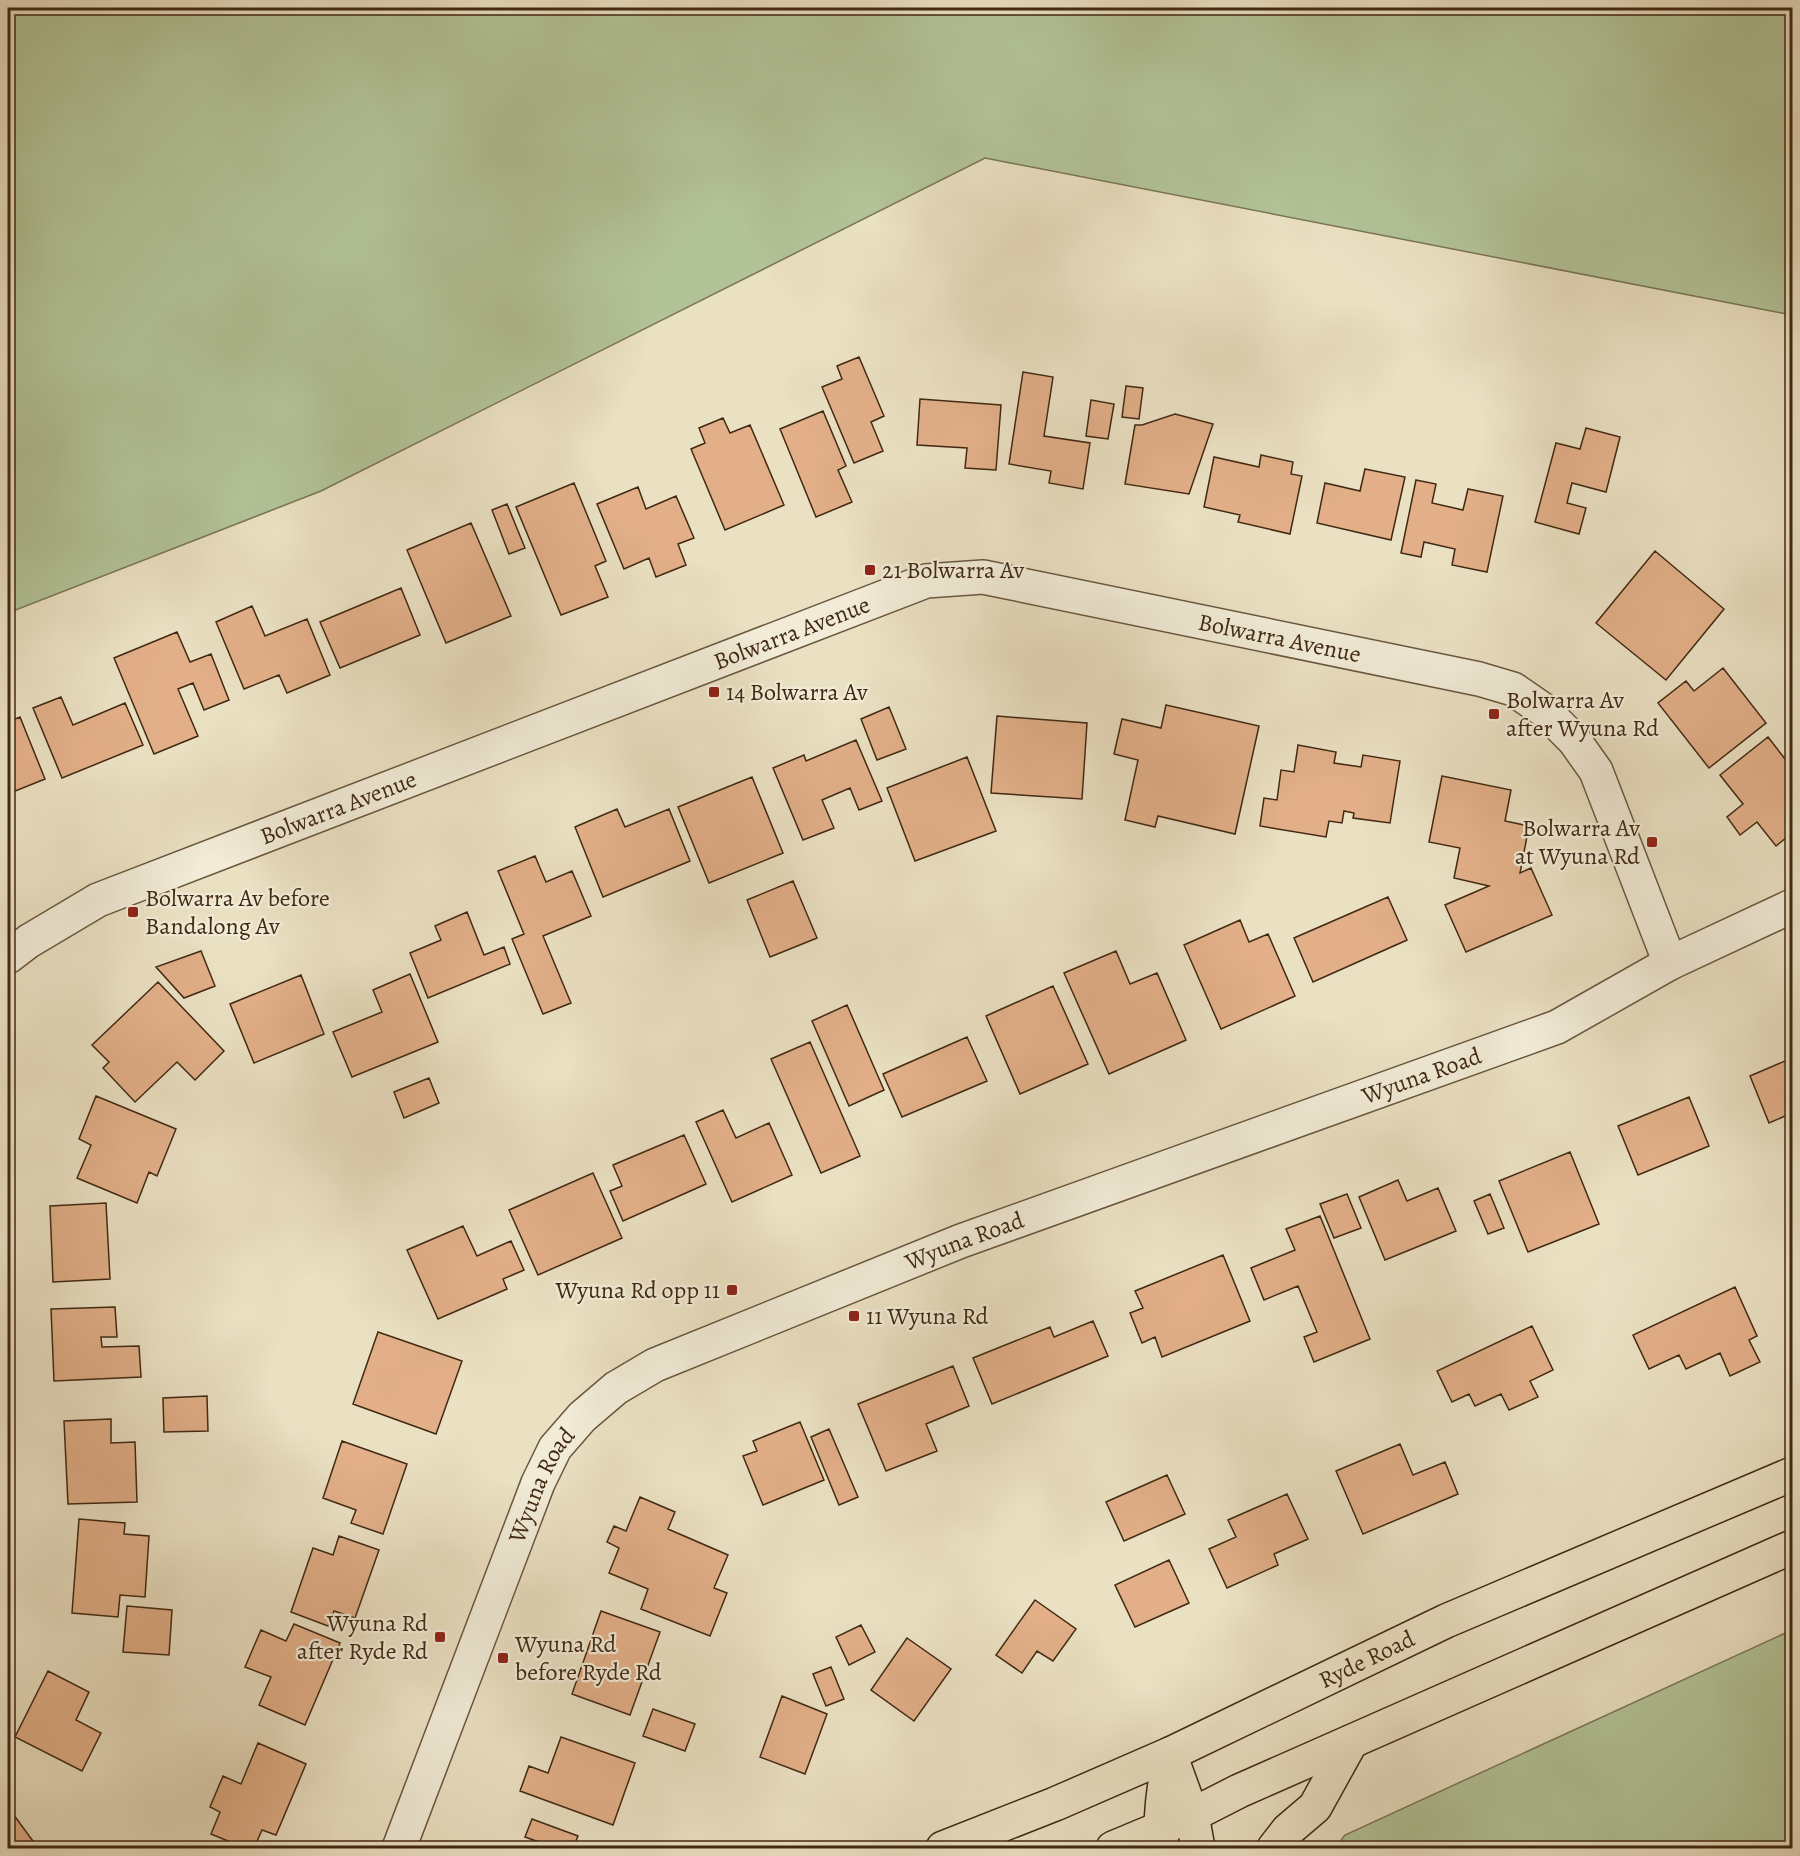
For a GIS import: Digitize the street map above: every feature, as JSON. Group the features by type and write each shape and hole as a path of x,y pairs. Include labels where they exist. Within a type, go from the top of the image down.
{"main road":[{"name":"Ryde Road","path":"943,1848 1055,1804 1170,1754 1446,1621 1792,1474"},
{"path":"1113,1848 1161,1839 1191,1815 1239,1791 1792,1547"},
{"path":"1274,1848 1288,1830 1315,1807 1351,1742"},
{"path":"1170,1754 1191,1815 1198,1848"},
{"path":"1161,1839 1163,1793 1170,1754"}],"street":[{"name":"Bolwarra Avenue","path":"8,957 28,941 98,900 926,581 983,577 1479,679 1513,689 1545,711 1574,740 1596,771 1670,963"},
{"name":"Wyuna Road","path":"399,1848 538,1483 555,1448 582,1417 616,1388 655,1365 961,1241 1557,1027 1670,963 1792,906"}],"green space":[{"path":"8,8 1773,8 1792,11 1792,315 985,158 321,491 8,613"},
{"path":"1792,1630 1792,1848 1335,1848 1345,1835"}],"building":[{"path":"859,357 884,416 871,422 883,451 854,463 822,387 842,379 837,366"},
{"path":"1023,372 1053,377 1044,436 1090,443 1083,489 1049,483 1051,471 1009,464"},
{"path":"1126,386 1143,388 1139,419 1122,417"},
{"path":"920,399 1001,405 996,470 965,468 967,448 917,445"},
{"path":"1091,400 1114,404 1108,439 1086,436"},
{"path":"823,411 846,466 838,470 852,502 816,517 780,429"},
{"path":"1175,414 1213,424 1189,494 1125,484 1135,425 1142,425"},
{"path":"723,418 730,433 750,425 784,505 725,530 691,449 705,443 699,428"},
{"path":"1586,428 1620,437 1606,492 1572,483 1567,503 1586,508 1579,534 1535,522 1556,443 1580,449"},
{"path":"1261,455 1293,462 1291,474 1302,476 1290,534 1238,522 1240,515 1204,507 1214,457 1259,467"},
{"path":"1365,469 1405,477 1391,540 1317,523 1325,483 1360,491"},
{"path":"1416,480 1436,484 1432,503 1463,510 1468,489 1503,496 1487,572 1452,565 1455,549 1424,542 1421,557 1401,553"},
{"path":"574,483 606,561 595,566 608,597 561,615 516,507"},
{"path":"638,487 646,509 676,496 694,538 678,544 686,565 656,577 649,558 624,569 597,504"},
{"path":"507,504 525,548 509,554 492,510"},
{"path":"471,523 511,616 446,643 407,550"},
{"path":"1655,551 1724,609 1666,680 1596,623"},
{"path":"401,588 420,635 340,668 320,622"},
{"path":"252,606 265,636 307,619 330,675 287,693 279,675 244,689 216,622"},
{"path":"177,632 190,662 211,654 229,700 204,710 193,683 178,689 198,736 154,754 114,658"},
{"path":"1723,668 1766,723 1709,768 1658,703 1686,681 1694,691"},
{"path":"61,697 73,725 125,703 143,745 62,778 33,708"},
{"path":"1166,705 1259,726 1235,834 1158,816 1155,827 1125,820 1138,760 1114,754 1122,719 1161,728"},
{"path":"889,707 906,749 877,760 861,719"},
{"path":"997,716 1087,723 1082,799 991,793"},
{"path":"20,717 45,779 8,794 8,722"},
{"path":"1768,737 1792,768 1792,799 1787,803 1792,810 1792,833 1776,846 1757,822 1740,835 1727,817 1743,804 1720,775"},
{"path":"856,740 882,801 859,810 850,788 822,800 834,828 803,840 773,768 804,755 806,761"},
{"path":"1298,745 1336,752 1334,763 1361,767 1363,755 1400,761 1390,823 1353,818 1354,813 1344,811 1342,823 1329,821 1326,837 1260,826 1264,798 1277,800 1281,770 1294,772"},
{"path":"967,757 996,831 915,861 887,788"},
{"path":"1442,776 1511,790 1505,821 1529,826 1520,873 1531,868 1552,915 1466,952 1445,905 1489,886 1454,878 1460,848 1429,842"},
{"path":"752,777 783,853 709,883 678,807"},
{"path":"617,809 625,827 669,809 690,861 603,897 575,827"},
{"path":"535,856 546,882 572,871 591,916 543,936 571,1003 543,1014 512,939 524,934 498,871"},
{"path":"793,881 817,938 770,957 747,900"},
{"path":"1388,897 1407,940 1313,982 1294,938"},
{"path":"467,912 484,955 504,947 510,964 428,998 410,953 441,940 435,926"},
{"path":"1240,920 1249,942 1268,934 1295,996 1221,1029 1184,945"},
{"path":"201,951 215,986 184,998 156,967"},
{"path":"1116,951 1130,984 1157,973 1186,1040 1109,1074 1064,973"},
{"path":"410,974 438,1042 352,1077 333,1032 382,1012 373,990"},
{"path":"301,975 324,1034 254,1063 230,1004"},
{"path":"158,982 224,1051 195,1080 177,1062 135,1102 103,1068 109,1062 92,1045"},
{"path":"1053,986 1088,1064 1020,1094 986,1016"},
{"path":"847,1005 884,1090 849,1106 812,1021"},
{"path":"967,1037 987,1081 902,1117 883,1074"},
{"path":"810,1042 860,1156 821,1173 771,1059"},
{"path":"1792,1058 1792,1113 1769,1123 1750,1076"},
{"path":"429,1078 439,1103 404,1118 394,1092"},
{"path":"96,1096 176,1129 157,1176 149,1172 137,1203 77,1178 91,1145 79,1139"},
{"path":"1689,1097 1709,1146 1638,1175 1618,1126"},
{"path":"723,1110 736,1138 769,1123 792,1175 732,1202 696,1122"},
{"path":"684,1135 706,1184 623,1221 610,1191 622,1186 613,1165"},
{"path":"1570,1152 1599,1224 1528,1252 1499,1181"},
{"path":"593,1173 622,1238 538,1275 509,1210"},
{"path":"1398,1180 1407,1201 1438,1188 1456,1231 1385,1260 1359,1197"},
{"path":"1347,1194 1361,1228 1334,1238 1320,1204"},
{"path":"1490,1194 1504,1228 1488,1234 1474,1201"},
{"path":"106,1203 110,1279 53,1282 50,1206"},
{"path":"1320,1216 1370,1339 1314,1362 1304,1337 1317,1332 1298,1286 1264,1300 1251,1268 1295,1250 1286,1229"},
{"path":"463,1226 477,1256 511,1241 524,1270 503,1279 507,1289 438,1319 407,1250"},
{"path":"1223,1255 1250,1321 1162,1357 1155,1337 1142,1343 1130,1313 1143,1308 1135,1291"},
{"path":"1735,1287 1757,1336 1749,1340 1760,1362 1730,1376 1720,1353 1686,1369 1679,1355 1649,1369 1633,1335"},
{"path":"115,1307 117,1337 101,1337 102,1347 139,1346 141,1377 54,1381 51,1309"},
{"path":"1093,1321 1108,1356 992,1404 973,1358 1050,1327 1054,1337"},
{"path":"1532,1326 1553,1370 1530,1381 1538,1397 1509,1410 1501,1394 1475,1406 1469,1394 1452,1402 1437,1371"},
{"path":"378,1332 462,1361 436,1434 353,1404"},
{"path":"953,1366 969,1406 926,1424 937,1451 886,1471 858,1404"},
{"path":"207,1396 208,1431 164,1432 163,1398"},
{"path":"111,1419 111,1443 135,1442 137,1502 68,1504 64,1421"},
{"path":"800,1422 824,1480 763,1505 743,1456 757,1451 753,1441"},
{"path":"829,1429 858,1497 839,1505 811,1437"},
{"path":"342,1441 407,1464 383,1534 351,1523 356,1510 323,1498"},
{"path":"1400,1444 1413,1475 1445,1462 1458,1494 1363,1534 1336,1471"},
{"path":"1167,1475 1185,1514 1124,1541 1106,1502"},
{"path":"1287,1494 1308,1539 1274,1554 1278,1565 1227,1588 1209,1549 1236,1537 1228,1520"},
{"path":"640,1497 675,1512 668,1529 728,1555 714,1588 727,1593 710,1636 641,1609 648,1589 609,1573 619,1548 607,1542 614,1526 626,1531"},
{"path":"79,1519 125,1523 124,1534 149,1536 145,1597 120,1595 118,1617 72,1613"},
{"path":"339,1536 379,1550 355,1618 334,1611 328,1626 291,1612 313,1548 333,1555"},
{"path":"1169,1560 1189,1603 1135,1627 1115,1585"},
{"path":"1035,1600 1076,1629 1053,1661 1037,1651 1022,1673 996,1655"},
{"path":"127,1606 172,1610 169,1655 123,1652"},
{"path":"601,1611 660,1632 630,1715 572,1694"},
{"path":"294,1624 340,1643 305,1725 259,1705 271,1677 245,1667 261,1630 286,1641"},
{"path":"861,1625 875,1652 849,1665 836,1637"},
{"path":"907,1638 951,1669 914,1721 871,1690"},
{"path":"831,1667 844,1699 826,1706 813,1674"},
{"path":"48,1671 89,1692 76,1720 101,1733 82,1771 15,1737"},
{"path":"782,1696 827,1714 805,1774 760,1757"},
{"path":"653,1709 695,1724 685,1751 643,1736"},
{"path":"561,1737 635,1763 613,1825 520,1791 529,1766 548,1773"},
{"path":"258,1743 306,1764 276,1835 262,1830 254,1848 245,1848 211,1834 220,1812 210,1807 223,1776 241,1784"},
{"path":"8,1807 38,1848 8,1848"},
{"path":"532,1819 578,1836 573,1848 556,1848 525,1837"}],"place":[{"name":"21 Bolwarra Av","path":"870,570"},
{"name":"14 Bolwarra Av","path":"714,692"},
{"name":"Bolwarra Av after Wyuna Rd","path":"1494,714"},
{"name":"Bolwarra Av at Wyuna Rd","path":"1652,842"},
{"name":"Bolwarra Av before Bandalong Av","path":"133,912"},
{"name":"Wyuna Rd opp 11","path":"732,1290"},
{"name":"11 Wyuna Rd","path":"854,1316"},
{"name":"Wyuna Rd after Ryde Rd","path":"440,1637"},
{"name":"Wyuna Rd before Ryde Rd","path":"503,1658"}]}
